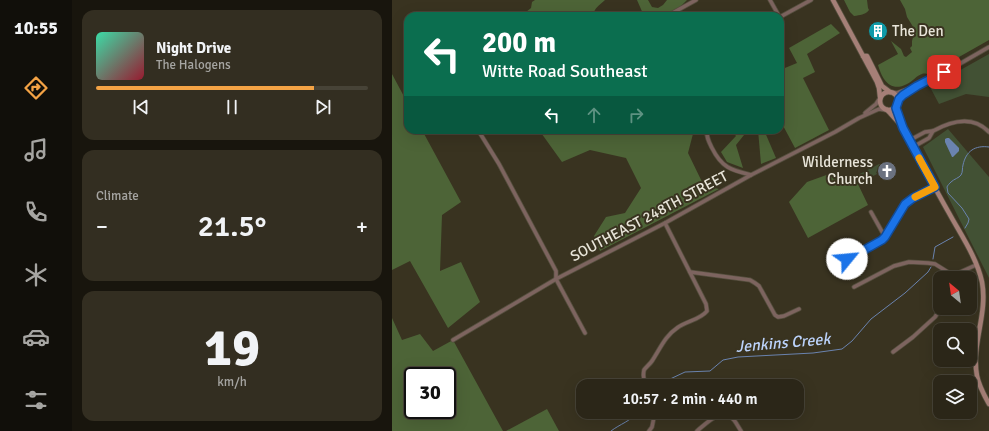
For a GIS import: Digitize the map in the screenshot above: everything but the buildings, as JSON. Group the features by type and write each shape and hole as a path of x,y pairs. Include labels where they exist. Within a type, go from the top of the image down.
{"street":[{"path":"674,12 696,0"},
{"path":"770,0 776,12"},
{"path":"784,14 811,0"},
{"path":"833,0 879,88 880,104 882,108 893,116 903,128"},
{"path":"886,110 894,108 903,95 917,86 989,47"},
{"path":"863,56 867,56 882,86 896,95 896,109 903,128 971,253 976,265 982,284 984,302 977,344 976,366 981,390 989,404"},
{"path":"880,98 884,93 897,93 917,86"},
{"name":"SOUTHEAST 248TH STREET","path":"453,340 556,279 835,132 874,107 880,98"},
{"name":"SOUTHEAST 248TH STREET","path":"859,118 879,109 886,110"},
{"path":"910,140 925,132 933,131 947,124 958,121 977,124 989,132"},
{"path":"913,147 929,138 933,131"},
{"path":"480,134 499,164 556,271 556,279 585,333"},
{"path":"707,134 708,140 719,160 725,166 751,175"},
{"path":"857,254 885,237 905,204 913,198 935,187"},
{"path":"871,212 885,237"},
{"path":"644,379 644,370 652,362 668,336 677,327 704,315 707,311 706,304 664,223"},
{"path":"854,287 894,266 909,262 935,264 945,271"},
{"path":"963,271 976,265"},
{"path":"690,272 750,280 759,286 775,315 784,316 799,309"},
{"path":"893,352 913,337 936,315"},
{"path":"696,431 711,419 721,414 728,415 733,419 741,431"},
{"path":"649,431 652,427 654,419"}],"green space":[{"path":"535,0 605,0 599,5 594,12 526,12 531,8 532,2"},
{"path":"637,0 648,0 652,7 658,8 667,0 687,0 679,8 670,12 642,12"},
{"path":"844,0 867,0 869,10 864,14 854,16 850,12"},
{"path":"900,0 989,0 989,40 929,74 920,75 909,83 901,86 891,86 884,80 878,65 898,54 891,41 901,49 904,56 906,57 912,52 910,48 912,46 915,30 907,17"},
{"path":"831,24 840,33 807,54 815,72 803,78 829,130 795,148 784,127 784,68 797,63 789,48"},
{"path":"989,54 989,97 966,94 939,104 930,87"},
{"path":"392,74 404,96 404,134 424,134 461,202 442,215 440,271 461,262 480,302 448,328 410,261 392,270"},
{"path":"948,129 989,177 989,278 923,147"},
{"path":"542,134 693,134 688,153 704,186 719,189 600,251 594,236 606,217 625,213 641,188 626,158 590,150 562,162"},
{"path":"734,134 745,134 736,145 743,168 727,162 721,152 736,136"},
{"path":"758,134 766,134 776,158 761,164"},
{"path":"879,164 882,169 876,172 877,174 860,183 856,176"},
{"path":"832,173 848,184 856,180 868,205 808,238 789,202 807,182"},
{"path":"392,318 402,340 420,334 433,351 453,340 503,431 392,431"},
{"path":"547,409 559,431 506,431"}],"water":[{"path":"949,138 959,148 959,151 953,157 945,142 945,139"}],"waterway":[{"name":"Jenkins Creek","path":"965,228 969,219 962,208 948,193 947,187 952,181 961,175 964,160 972,150 979,147 989,147"},
{"name":"Jenkins Creek","path":"933,259 935,247 953,237"},
{"name":"Jenkins Creek","path":"670,379 685,372 710,371 723,360 738,357 813,353 842,349 852,341 871,319 905,293 928,272 931,267"},
{"name":"Jenkins Creek","path":"611,431 630,419"}],"slow traffic":[{"path":"915,197 935,187 919,158"}],"place":[{"name":"The Den","path":"878,31"},
{"name":"Wilderness Church","path":"887,171"}],"route":[{"path":"847,259 847,254 850,251 855,251 857,254 882,240 902,207 908,201 935,187 903,128 896,108 899,99 903,95 944,72"}]}
